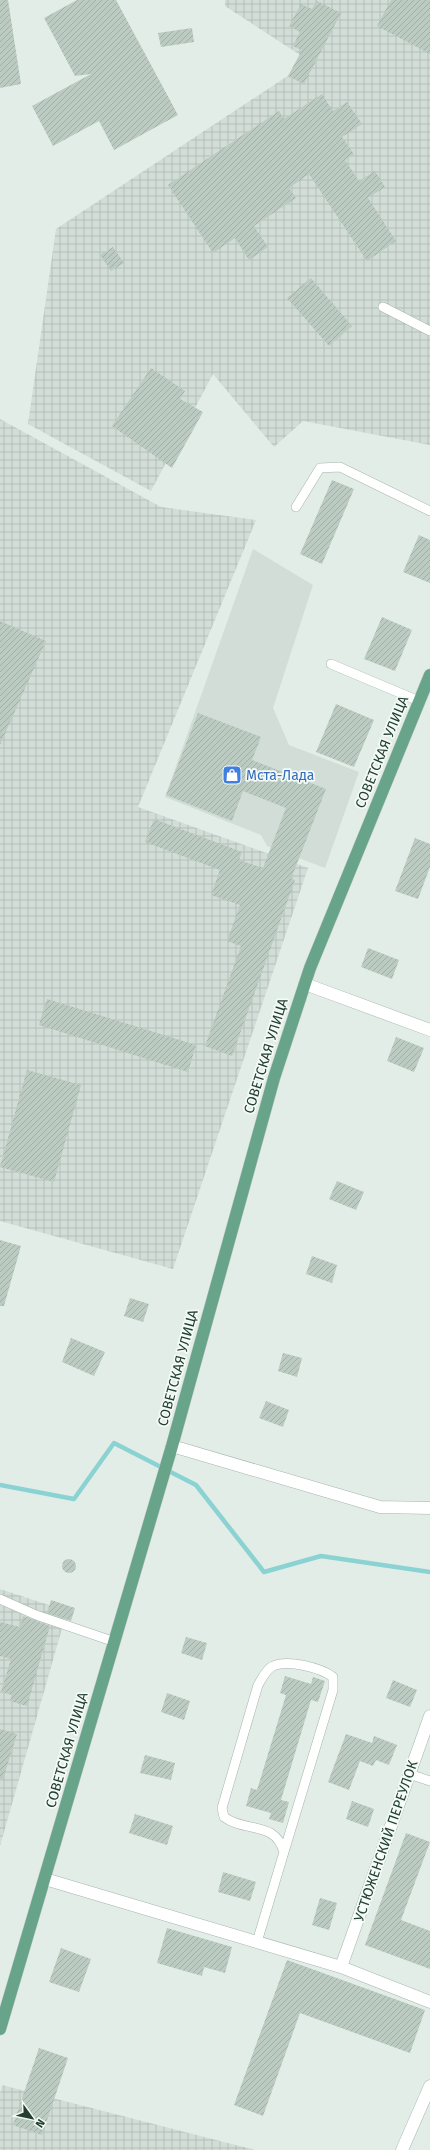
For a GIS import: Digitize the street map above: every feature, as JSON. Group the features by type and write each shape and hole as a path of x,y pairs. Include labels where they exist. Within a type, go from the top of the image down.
{"main road":[{"name":"СОВЕТСКАЯ УЛИЦА","path":"0,2029 172,1446 274,1078 305,984 430,675"}],"street":[{"path":"305,984 430,1030"},
{"path":"172,1446 380,1507 430,1508"},
{"name":"УСТЮЖЕНСКИЙ ПЕРЕУЛОК","path":"342,1967 430,1716"},
{"path":"45,1879 342,1967 430,2002"},
{"path":"402,2150 430,2086"}],"lane":[{"path":"383,306 430,331"},
{"path":"296,507 320,468 340,467 430,511"},
{"path":"331,664 419,701"},
{"path":"0,1599 36,1614 115,1642"},
{"path":"257,1942 333,1690 333,1677 324,1671 290,1663 273,1666 265,1673 258,1685 222,1808 224,1817 230,1822 270,1832 280,1841 284,1852"},
{"path":"409,1774 430,1781"}],"shaded area":[{"path":"225,0 430,0 430,445 303,421 274,447 213,374 151,491 28,424 56,229 286,77 314,64 225,6"},
{"path":"0,419 161,507 256,520 138,807 308,868 173,1269 0,1221"},
{"path":"253,549 313,585 273,708 289,745 359,772 325,868 267,846 261,835 165,797"},
{"path":"0,1589 67,1611 0,1846"},
{"path":"2,2085 255,2150 0,2150 0,2093"}],"building":[{"path":"0,0 8,0 21,84 0,88"},
{"path":"77,0 116,0 178,115 114,150 99,121 53,146 32,106 91,74 75,76 44,18"},
{"path":"391,0 430,0 430,54 377,26"},
{"path":"317,1 341,13 304,84 288,76 302,50 293,46 300,32 289,26 301,4 312,9"},
{"path":"192,28 194,42 161,47 158,33"},
{"path":"322,94 333,111 347,102 362,124 342,137 354,154 345,160 359,181 375,171 385,187 368,198 396,241 367,261 309,174 289,188 296,198 254,226 268,247 249,260 235,238 213,253 168,185 279,111 284,119"},
{"path":"113,247 124,263 111,271 100,255"},
{"path":"311,278 352,326 329,346 287,298"},
{"path":"151,368 185,391 180,399 203,412 172,468 112,426"},
{"path":"332,480 354,489 322,564 300,554"},
{"path":"419,535 430,540 430,583 403,572"},
{"path":"382,617 412,630 395,671 364,659"},
{"path":"0,621 46,641 0,745"},
{"path":"336,704 374,720 354,767 316,752"},
{"path":"198,713 261,737 252,760 326,789 291,879 295,880 232,1056 205,1046 241,946 227,941 240,905 211,895 220,870 145,842 154,819 242,852 239,860 263,868 286,808 243,791 232,821 166,795"},
{"path":"415,838 430,844 430,867 418,899 395,891"},
{"path":"368,948 399,960 392,979 361,967"},
{"path":"47,999 196,1045 188,1072 39,1025"},
{"path":"396,1037 424,1048 414,1072 387,1061"},
{"path":"27,1070 81,1085 54,1182 0,1167"},
{"path":"337,1181 364,1192 356,1210 329,1199"},
{"path":"0,1240 21,1246 4,1306 0,1306"},
{"path":"312,1256 337,1265 332,1283 306,1274"},
{"path":"130,1298 149,1304 143,1322 124,1316"},
{"path":"71,1338 105,1352 94,1376 62,1362"},
{"path":"283,1353 302,1358 297,1377 278,1371"},
{"path":"266,1401 289,1410 283,1427 259,1418"},
{"path":"66,1559 72,1559 76,1563 76,1569 72,1573 66,1573 62,1569 62,1563"},
{"path":"51,1600 75,1608 71,1621 47,1613"},
{"path":"23,1616 50,1626 27,1706 10,1701 12,1695 1,1692 11,1659 0,1656 0,1622 20,1627"},
{"path":"186,1637 207,1643 202,1660 181,1653"},
{"path":"285,1676 311,1684 313,1677 325,1681 318,1702 311,1700 281,1800 289,1802 283,1823 269,1819 271,1813 246,1806 251,1788 257,1790 286,1695 280,1693"},
{"path":"393,1680 417,1690 410,1707 386,1698"},
{"path":"167,1693 190,1701 184,1720 161,1712"},
{"path":"0,1729 17,1734 3,1779 0,1779"},
{"path":"346,1734 372,1743 374,1736 397,1745 389,1765 376,1760 373,1766 360,1761 349,1790 328,1782"},
{"path":"145,1755 175,1763 171,1780 140,1773"},
{"path":"352,1801 374,1809 368,1827 346,1819"},
{"path":"135,1814 173,1826 167,1845 129,1833"},
{"path":"406,1833 430,1842 401,1920 430,1931 430,1969 365,1945"},
{"path":"223,1872 256,1882 250,1901 218,1892"},
{"path":"320,1898 337,1903 329,1930 312,1925"},
{"path":"167,1928 232,1947 225,1973 204,1967 202,1976 157,1963"},
{"path":"61,1948 91,1959 79,1992 49,1982"},
{"path":"287,1960 425,2010 410,2053 300,2013 263,2116 234,2105"},
{"path":"39,2048 68,2058 42,2135 13,2125"}],"waterway":[{"path":"0,1485 74,1499 114,1443 196,1485 264,1572 321,1556 430,1572"}],"place":[{"name":"Мста-Лада","path":"232,775"}]}
